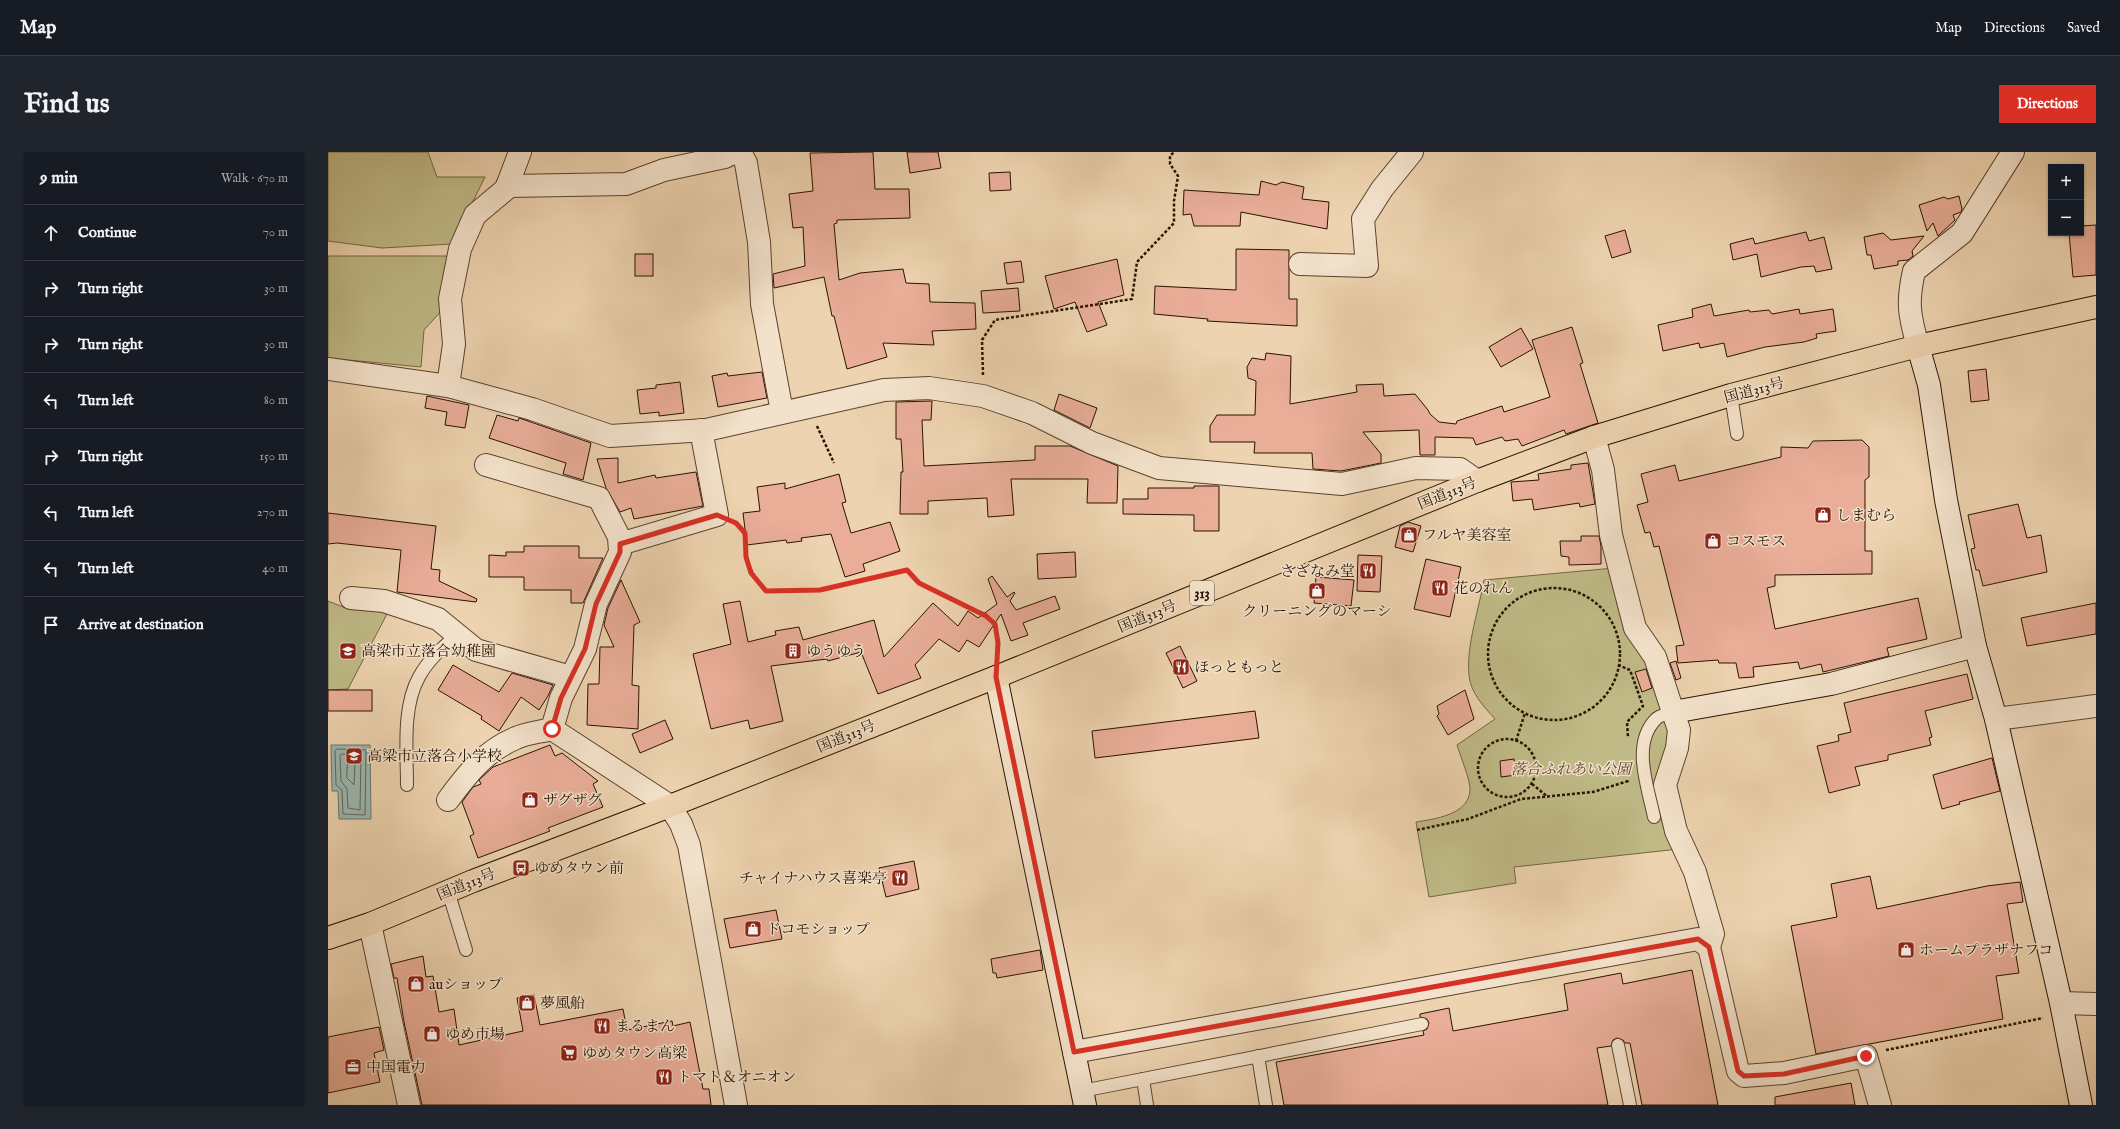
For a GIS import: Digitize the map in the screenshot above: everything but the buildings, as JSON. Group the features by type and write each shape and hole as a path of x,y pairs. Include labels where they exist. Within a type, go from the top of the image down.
{"highway":[{"name":"国道313号","path":"328,938 370,924 448,891 670,806 996,677 1477,481 1594,437 1731,395 1918,346 2096,307"}],"street":[{"path":"448,386 454,344 450,298 460,249 475,215 507,186 520,152"},
{"path":"507,186 626,184 664,170 725,157 734,152"},
{"path":"740,152 746,163 759,242 762,304 782,412"},
{"path":"1300,264 1367,266 1363,218 1382,189 1412,152"},
{"path":"2013,152 1962,233 1914,271 1908,298 1912,326 1929,385 1946,500 1975,646 1996,720 2062,1009 2081,1105"},
{"path":"328,369 448,386 532,409 610,436 700,430 884,390 929,388 984,396 1032,413 1092,443 1159,468 1342,484 1416,468 1460,468 1477,481"},
{"path":"620,544 717,515 700,430"},
{"path":"1594,437 1602,470 1611,535 1635,628 1655,657 1679,730 1677,748 1665,786 1676,831 1694,872 1713,934 1709,947 1738,1071 1744,1076 1784,1074 1866,1056 1880,1105"},
{"path":"486,465 599,498 619,537 620,552 596,604 585,649 561,698 552,729"},
{"path":"351,598 384,600 438,619 476,650 571,677"},
{"path":"1673,712 1830,684 1975,646"},
{"path":"996,677 1084,1098"},
{"path":"1996,720 2096,706"},
{"path":"448,800 470,770 490,751 516,737 552,729 670,806 682,824 689,845 736,1105"},
{"path":"370,924 409,1105"},
{"path":"1074,1052 1698,939 1709,947"},
{"path":"2062,1009 2096,1004"}],"lane":[{"path":"1731,395 1737,434"},
{"path":"407,786 408,705 418,678 434,655 458,634"},
{"path":"1654,817 1642,753 1646,734 1656,718 1673,712"},
{"path":"448,891 466,950"},
{"path":"1084,1098 1143,1079 1422,1024"},
{"path":"1618,1045 1630,1105"},
{"path":"1258,1056 1266,1105"},
{"path":"1143,1079 1147,1105"}],"path":[{"path":"984,396 982,340 995,320 1132,300 1137,262 1174,223 1174,201 1178,176 1170,164 1170,156 1174,152"},
{"path":"717,515 736,523 745,533 746,557 751,573 766,591 820,590 907,570 919,583 986,616 995,624 998,643 996,677"},
{"path":"1548,589 1570,590 1589,599 1605,612 1615,630 1620,651 1618,672 1609,691 1595,706 1576,717 1554,720 1532,717 1525,713 1512,706 1497,689 1489,668 1488,646 1494,625 1508,607 1527,594 1548,589"},
{"path":"1618,665 1630,670 1643,706 1627,722 1629,744"},
{"path":"1516,741 1525,713"},
{"path":"1509,739 1527,747 1533,755 1536,765 1536,775 1532,784 1525,791 1516,796 1506,798 1489,791 1479,776 1479,763 1484,750 1500,740 1509,739"},
{"path":"1417,830 1468,819 1521,799 1548,796 1572,796 1593,792 1628,781 1630,774"},
{"path":"1532,784 1548,796"},
{"path":"1866,1056 1877,1051 2062,1009"}],"green space":[{"path":"328,152 428,152 437,177 485,177 452,244 382,248 328,241"},
{"path":"328,256 449,256 443,309 424,330 421,367 328,358"},
{"name":"落合ふれあい公園","path":"1614,568 1673,727 1679,849 1514,867 1516,883 1429,897 1416,822 1441,817 1464,805 1468,798 1470,786 1457,745 1495,719 1475,693 1469,675 1469,652 1484,580"},
{"name":"高梁市立落合幼稚園","path":"328,601 348,609 388,612 348,689 328,690"}],"water":[{"path":"331,745 370,745 371,819 339,819 338,791 332,791"}],"place":[{"name":"しまむら","path":"1823,515"},
{"name":"フルヤ美容室","path":"1409,535"},
{"name":"コスモス","path":"1713,541"},
{"name":"さざなみ堂","path":"1368,571"},
{"name":"花のれん","path":"1440,588"},
{"name":"クリーニングのマーシ","path":"1317,591"},
{"name":"高梁市立落合幼稚園","path":"348,651"},
{"name":"ゆうゆう","path":"793,651"},
{"name":"ほっともっと","path":"1181,667"},
{"name":"高梁市立落合小学校","path":"354,756"},
{"name":"ザグザグ","path":"530,800"},
{"name":"ゆめタウン前","path":"521,868"},
{"name":"チャイナハウス喜楽亭","path":"900,878"},
{"name":"ドコモショップ","path":"753,929"},
{"name":"ホームプラザナフコ","path":"1906,950"},
{"name":"auショップ","path":"416,984"},
{"name":"夢風船","path":"527,1003"},
{"name":"まるまん","path":"602,1026"},
{"name":"ゆめ市場","path":"432,1034"},
{"name":"ゆめタウン高梁","path":"569,1053"},
{"name":"中国電力","path":"353,1067"},
{"name":"トマト＆オニオン","path":"664,1077"}],"route":[{"path":"552,729 561,698 585,649 596,604 620,552 620,544 717,515 736,523 745,533 746,557 751,573 766,591 820,590 907,570 919,583 986,616 995,624 998,643 996,677 1052,939 1074,1052 1698,939 1709,947 1738,1071 1744,1076 1784,1074 1866,1056"}]}
